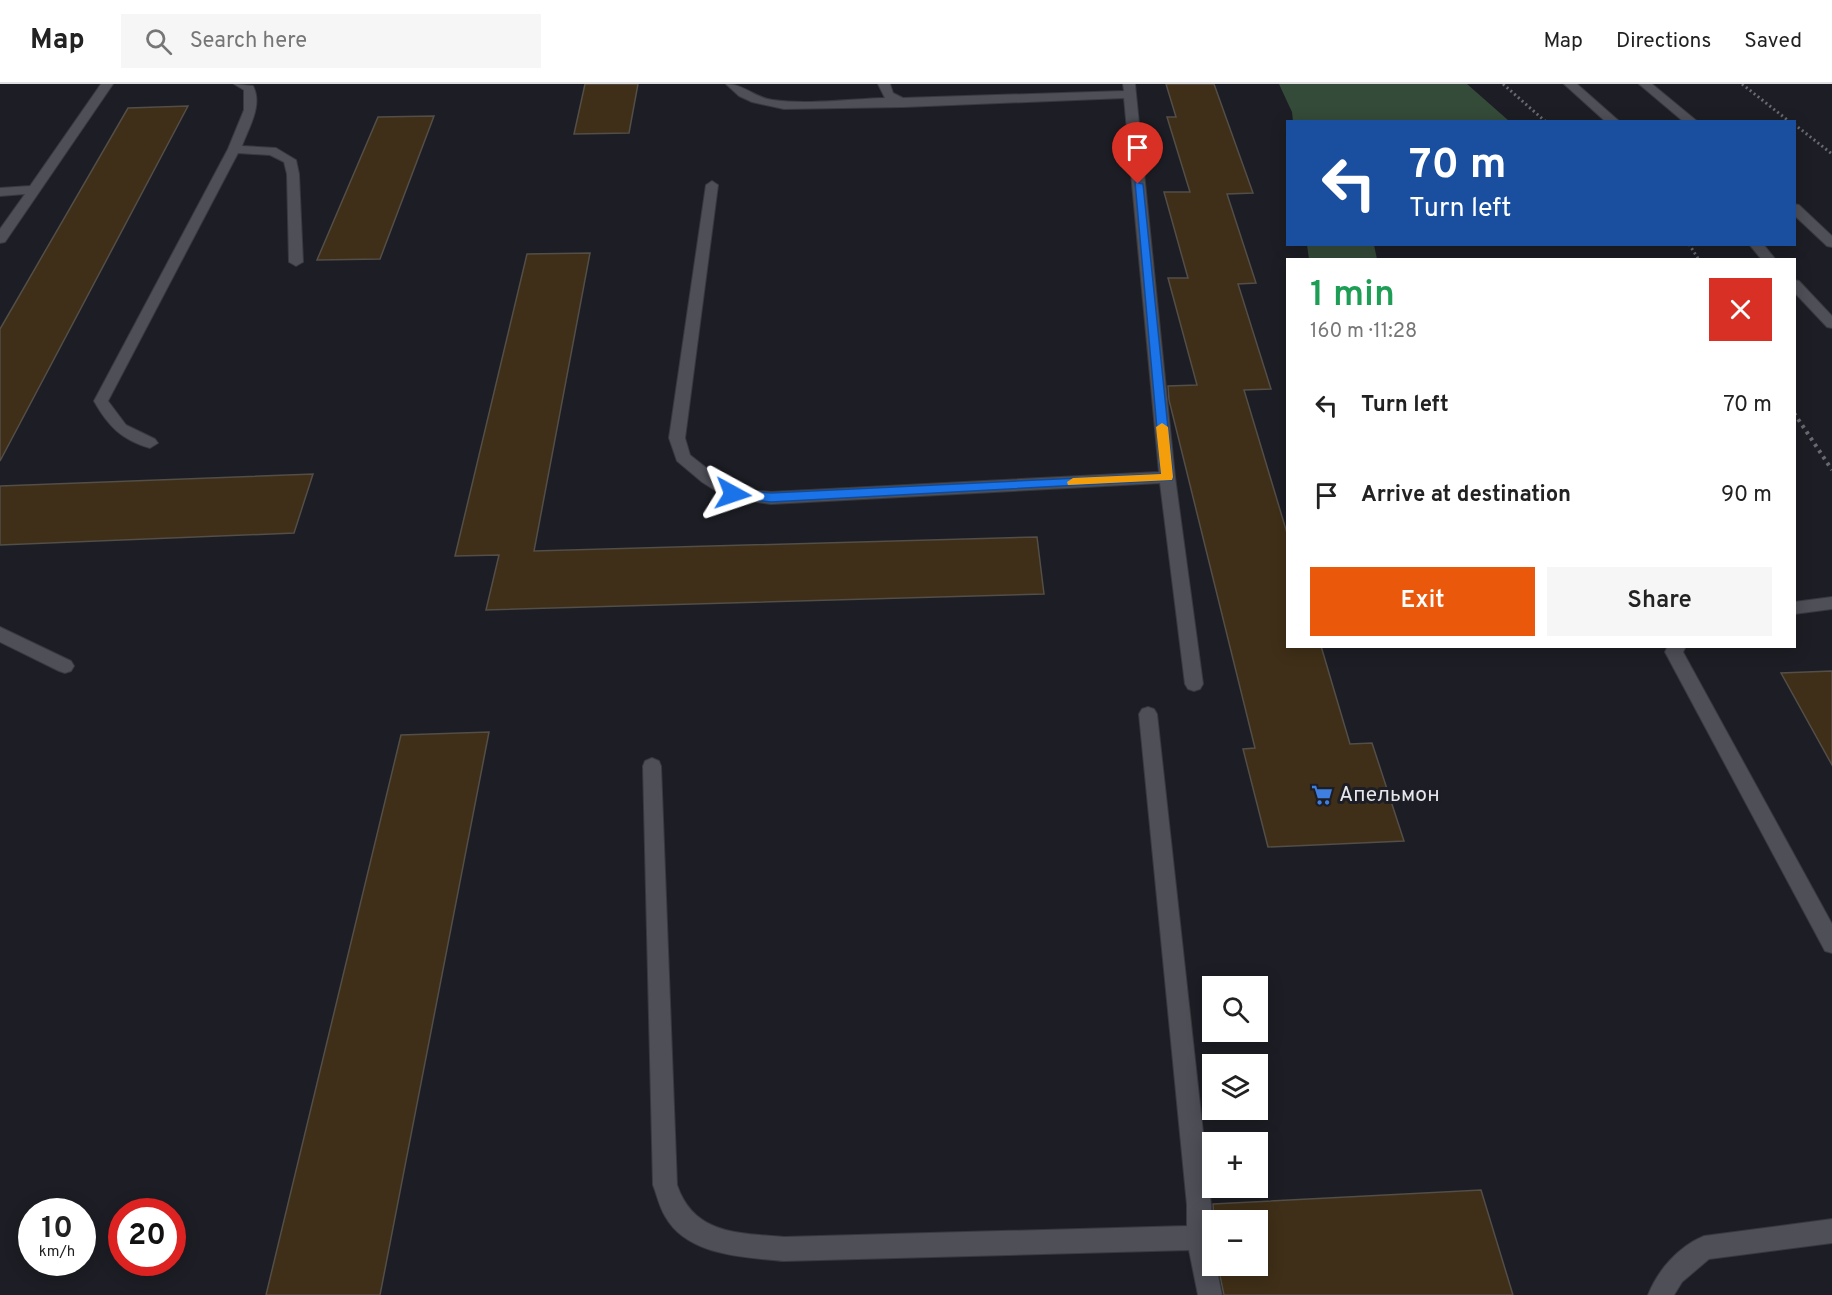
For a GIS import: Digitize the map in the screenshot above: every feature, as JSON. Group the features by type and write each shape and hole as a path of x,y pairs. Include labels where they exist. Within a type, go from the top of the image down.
{"street":[{"path":"0,239 107,84"},
{"path":"732,84 756,101 770,105 904,103 1129,89 1167,477 1194,684"},
{"path":"884,84 888,95 904,103"},
{"path":"1570,84 1612,120"},
{"path":"1645,84 1690,120"},
{"path":"150,443 127,435 112,419 101,401 234,149 250,108 252,95 246,85"},
{"path":"234,149 272,151 290,160 293,174 296,262"},
{"path":"712,185 677,438 683,457 733,494 771,498 1167,477"},
{"path":"0,192 36,189"},
{"path":"1796,210 1832,243"},
{"path":"1757,246 1768,258"},
{"path":"1796,286 1832,324"},
{"path":"1796,608 1832,603"},
{"path":"0,634 65,666"},
{"path":"1676,648 1674,652 1832,944"},
{"path":"1148,714 1199,1205 1199,1238 1210,1295"},
{"path":"652,766 664,1176 675,1211 702,1236 728,1243 784,1249 1199,1238"},
{"path":"1660,1295 1673,1273 1704,1248 1832,1231"}],"path":[{"path":"1503,84 1544,120"},
{"path":"1742,84 1787,120"},
{"path":"1796,126 1832,154"},
{"path":"1796,416 1832,470"}],"green space":[{"path":"1279,84 1467,84 1508,120 1293,120 1292,112"},
{"path":"1307,246 1374,246 1377,258 1309,258"}],"building":[{"path":"585,84 638,84 629,133 574,134"},
{"path":"1166,84 1214,84 1253,193 1227,194 1256,283 1238,284 1271,389 1244,390 1286,530 1286,648 1322,648 1350,744 1372,743 1404,841 1268,847 1243,749 1255,748 1169,400 1168,386 1197,385 1168,278 1188,278 1164,192 1190,192 1167,117 1176,117"},
{"path":"188,106 0,461 0,329 128,108"},
{"path":"434,116 380,259 317,260 378,117"},
{"path":"590,253 534,551 1037,537 1044,594 486,610 499,555 455,556 527,254"},
{"path":"313,474 294,533 0,545 0,486"},
{"path":"1832,671 1832,765 1781,673"},
{"path":"489,732 380,1295 266,1295 401,735"},
{"path":"1481,1190 1513,1295 1224,1295 1220,1276 1268,1276 1268,1210 1213,1210 1213,1204"}],"slow traffic":[{"path":"1073,482 1167,477 1162,427"}],"place":[{"name":"Апельмон","path":"1322,795"}],"route":[{"path":"733,494 771,498 1167,477 1138,184"}]}
